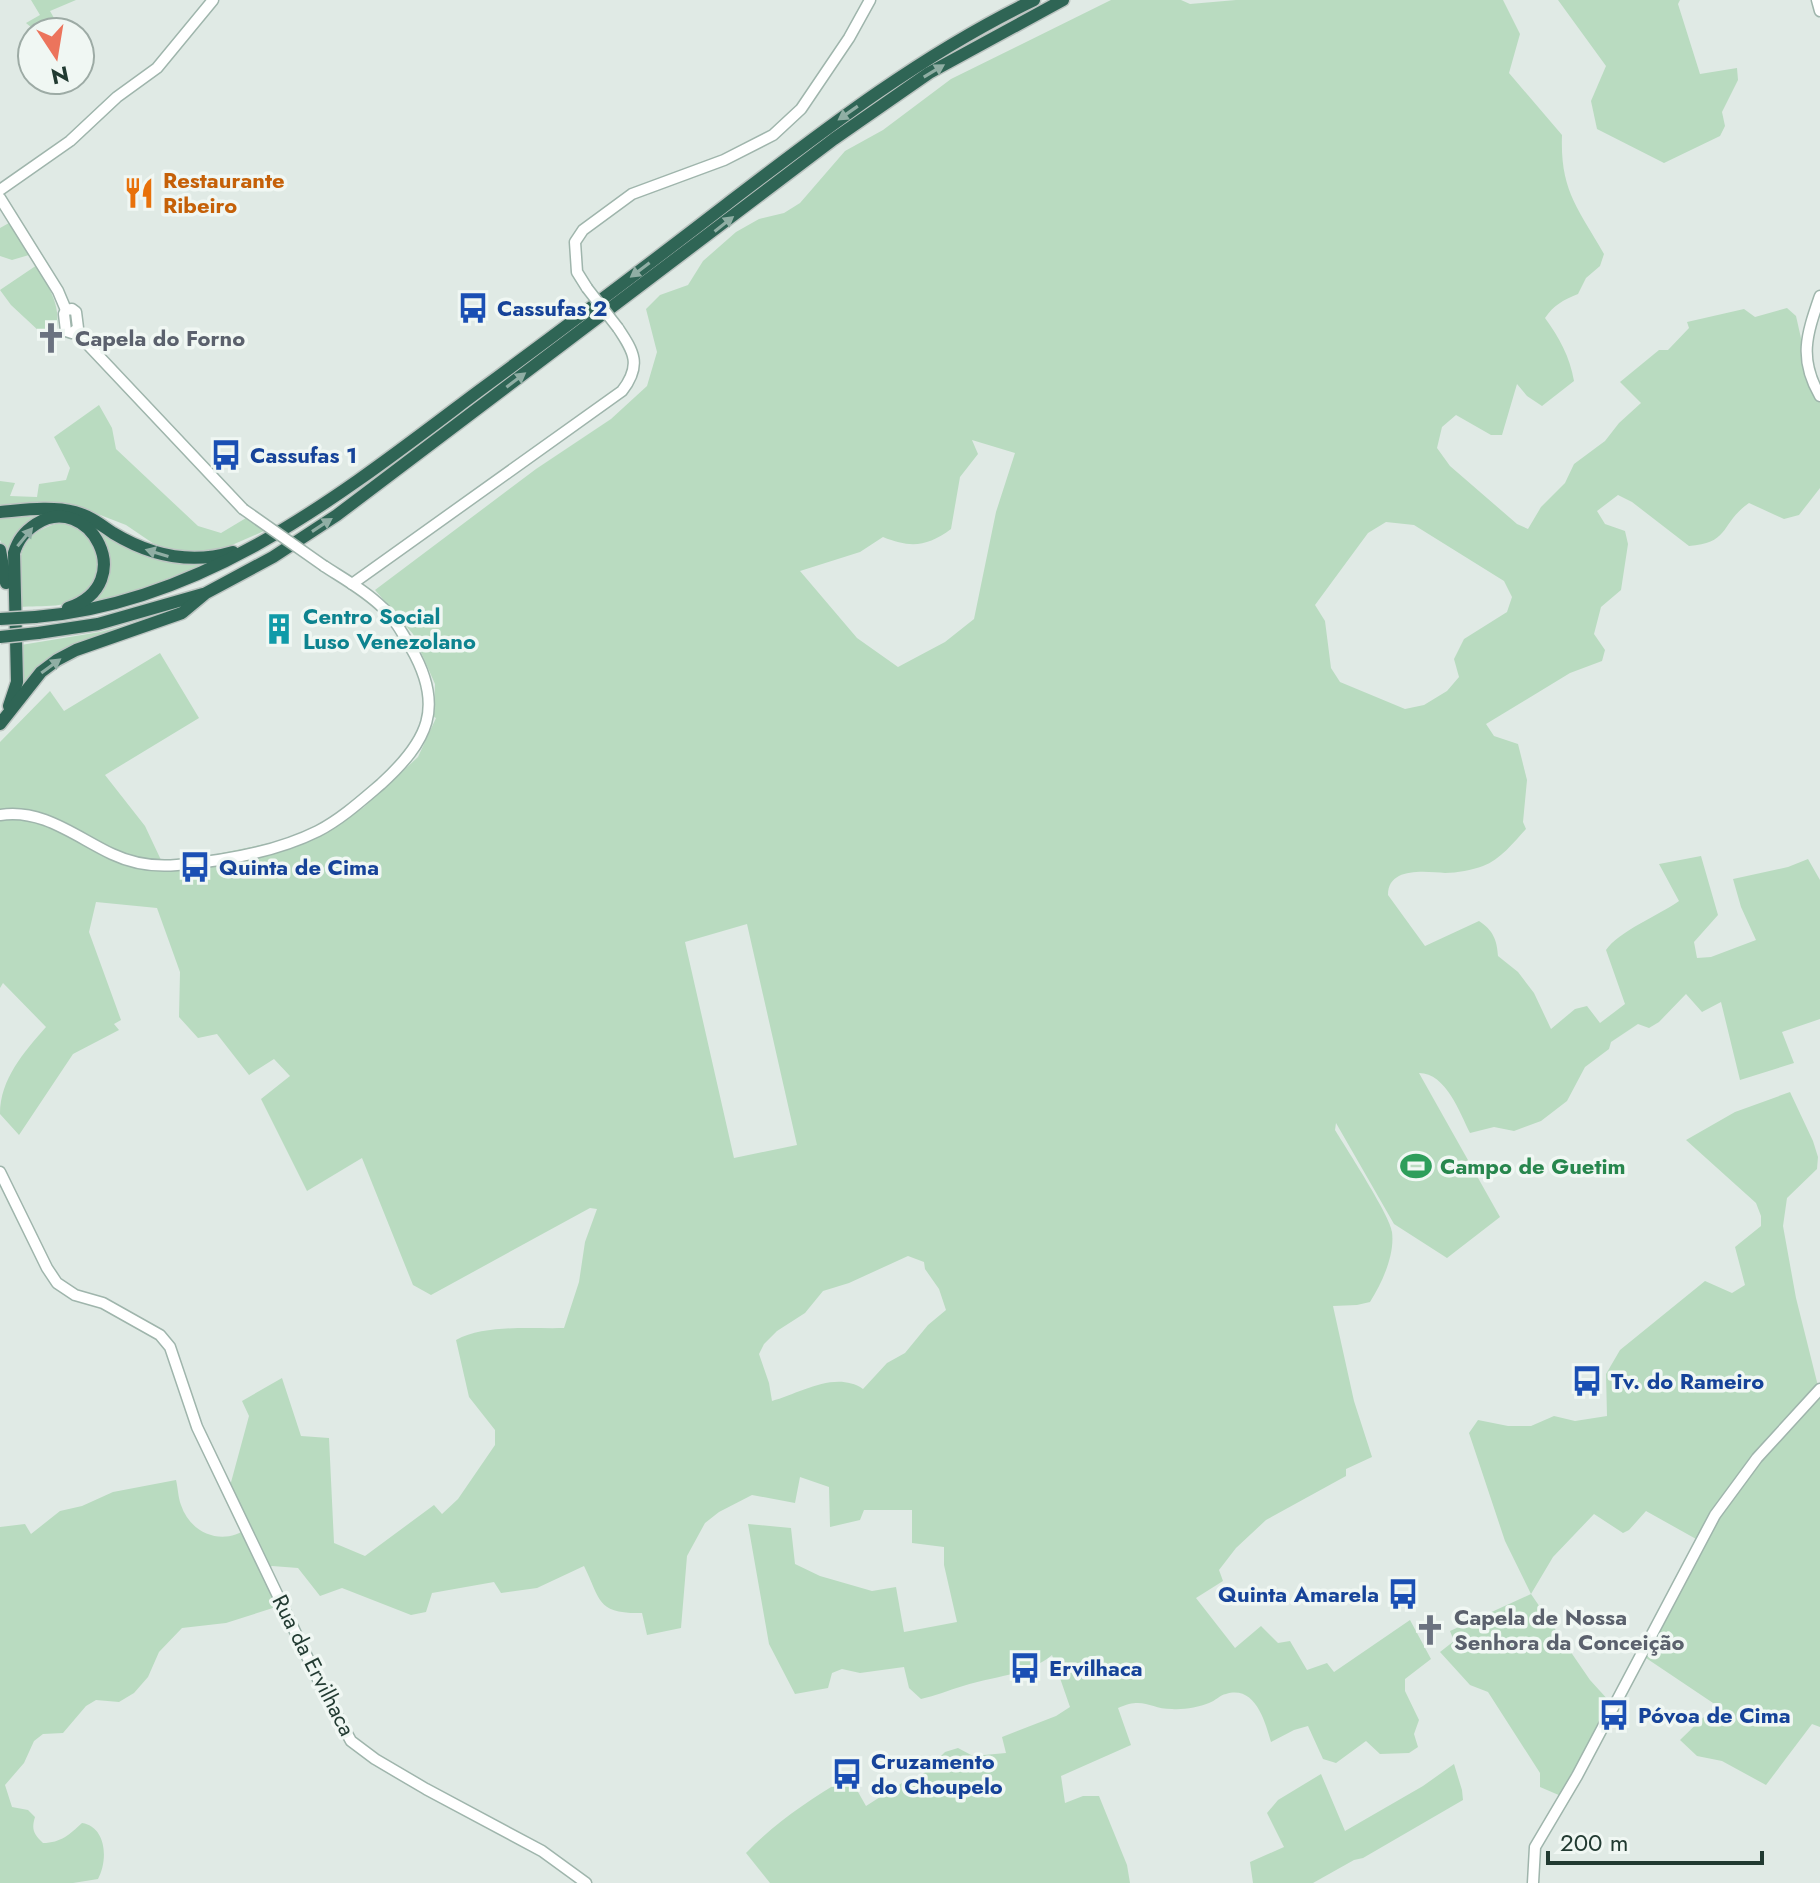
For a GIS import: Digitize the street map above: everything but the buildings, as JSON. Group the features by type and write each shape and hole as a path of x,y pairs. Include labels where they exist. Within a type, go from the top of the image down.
{"highway":[{"path":"0,619 89,610 146,596 207,571 253,546 326,502 453,411 827,128 922,61 1034,0"},
{"path":"0,637 127,617 206,593 273,557 337,515 834,139 929,73 1063,0"},
{"path":"0,512 55,509 74,512 92,518 132,544 171,557 215,557 253,546"},
{"path":"0,721 11,703 17,682 13,569 18,541 41,521 71,519 96,537 105,562 103,577 83,602 54,615"},
{"path":"0,550 7,593 10,682 0,708"},
{"path":"0,721 41,672 57,660 76,650 182,613 206,593"}],"street":[{"path":"0,190 70,141 117,97 157,68 213,0"},
{"path":"352,584 622,391 635,366 631,348 577,272 575,242 583,230 632,194 724,160 773,135 801,109 849,38 870,0"},
{"path":"1817,0 1820,11"},
{"path":"0,198 71,311 64,314 71,331 243,509 385,609 425,674 429,711 424,733 403,763 339,818 318,831 269,848 176,865 155,865 112,854 43,818 25,814 0,815"},
{"path":"1820,296 1806,349 1808,370 1820,396"},
{"name":"Rua da Ervilhaca","path":"0,1172 57,1283 75,1295 103,1303 166,1340 197,1427 324,1692 351,1741 368,1755 426,1789 542,1851 586,1883"},
{"path":"1533,1883 1535,1847 1577,1776 1715,1515 1737,1484 1820,1389"}],"green space":[{"path":"31,0 76,0 50,11 53,16 40,15"},
{"path":"1111,0 1181,0 1190,4 1236,0 1503,0 1520,34 1509,73 1562,135 1564,171 1572,198 1604,254 1600,266 1586,278 1578,294 1559,303 1545,318 1563,348 1574,381 1542,406 1527,396 1517,384 1502,435 1491,435 1456,415 1442,427 1437,448 1450,466 1517,524 1528,529 1541,507 1565,483 1574,464 1605,441 1641,403 1620,382 1659,350 1668,350 1689,328 1687,322 1744,309 1755,317 1787,308 1796,316 1803,347 1805,378 1820,403 1820,488 1799,515 1784,519 1749,503 1719,536 1712,541 1689,546 1632,502 1618,495 1597,511 1605,524 1625,531 1628,544 1621,590 1601,607 1594,634 1605,650 1602,661 1570,673 1486,724 1494,736 1518,744 1527,780 1523,822 1526,829 1489,863 1459,872 1401,875 1394,879 1388,895 1425,946 1479,921 1484,924 1497,945 1498,956 1518,972 1534,993 1551,1029 1575,1009 1587,1006 1600,1023 1625,1004 1606,950 1629,930 1679,901 1659,864 1701,856 1718,915 1694,942 1697,958 1711,957 1756,940 1733,879 1788,867 1808,859 1820,880 1820,1019 1782,1032 1794,1063 1740,1080 1721,1002 1702,1012 1686,994 1659,1022 1649,1028 1638,1024 1611,1042 1609,1049 1585,1067 1567,1101 1541,1121 1514,1131 1494,1127 1470,1133 1457,1105 1444,1087 1429,1075 1419,1073 1500,1217 1447,1258 1394,1224 1336,1123 1335,1130 1376,1198 1392,1232 1392,1250 1387,1268 1370,1302 1333,1306 1354,1401 1372,1457 1346,1469 1346,1476 1266,1520 1236,1548 1219,1570 1223,1581 1196,1598 1235,1648 1261,1626 1278,1643 1290,1641 1307,1670 1327,1663 1334,1672 1410,1620 1431,1659 1405,1679 1405,1691 1419,1720 1414,1734 1418,1747 1409,1753 1380,1754 1366,1741 1336,1763 1323,1759 1308,1726 1271,1742 1257,1707 1244,1695 1236,1693 1186,1709 1134,1703 1118,1708 1131,1745 1061,1776 1065,1803 1083,1796 1099,1796 1127,1865 1130,1883 770,1883 746,1853 795,1811 849,1776 866,1806 902,1783 912,1785 945,1752 958,1748 973,1756 1006,1753 1002,1737 1056,1716 1070,1707 1052,1655 1032,1667 921,1699 909,1688 904,1667 860,1673 842,1669 832,1673 828,1688 795,1694 769,1644 748,1524 791,1528 795,1564 820,1576 872,1591 896,1587 904,1632 957,1622 944,1565 944,1547 912,1543 912,1510 864,1510 860,1520 830,1527 829,1487 800,1477 795,1503 752,1495 705,1523 687,1556 681,1628 647,1635 642,1613 616,1611 602,1603 584,1566 537,1588 501,1593 494,1582 432,1593 426,1612 411,1615 342,1588 320,1596 298,1568 272,1566 264,1572 272,1585 276,1607 226,1623 182,1628 159,1652 148,1677 134,1693 119,1702 96,1700 86,1706 63,1733 43,1734 34,1741 24,1763 5,1785 12,1807 28,1810 35,1817 34,1832 43,1843 60,1840 82,1823 96,1831 101,1838 104,1854 98,1879 73,1883 0,1883 0,1527 25,1524 31,1534 60,1511 82,1506 113,1492 176,1480 181,1505 192,1524 219,1537 239,1533 248,1528 230,1486 249,1416 242,1401 282,1378 301,1436 329,1438 334,1543 365,1556 434,1505 442,1514 458,1499 495,1445 495,1430 469,1397 456,1340 495,1329 564,1328 579,1282 585,1242 597,1209 590,1208 431,1295 413,1285 362,1158 307,1191 261,1099 290,1076 274,1059 249,1075 217,1034 198,1038 179,1017 180,972 157,908 96,902 89,932 121,1020 114,1024 119,1030 73,1054 19,1135 0,1114 4,1089 22,1056 46,1027 3,983 0,988 0,742 50,691 64,711 160,653 199,718 105,775 145,826 161,860 192,859 275,842 336,826 364,807 418,757 436,718 435,684 413,634 375,590 536,469 611,419 647,386 657,352 646,309 660,295 688,285 703,261 736,232 759,219 784,213 800,203 845,151 883,130 951,79","holes":["972,440 1015,453 996,512 974,619 945,642 898,667 857,638 800,571 860,552 883,537 918,544 942,535 951,529 960,477 978,454","1386,522 1414,525 1504,581 1512,597 1507,612 1464,639 1454,659 1459,677 1447,691 1424,705 1405,709 1340,682 1331,668 1325,621 1315,605 1368,533","747,924 797,1145 734,1158 685,942","908,1256 924,1262 946,1310 928,1325 905,1353 887,1363 863,1389 841,1382 829,1383 772,1401 759,1354 764,1344 777,1331 805,1313 823,1291 849,1283"]},
{"path":"1558,0 1680,0 1678,4 1700,74 1737,68 1738,80 1722,112 1725,126 1720,136 1664,163 1597,129 1591,101 1606,66"},
{"path":"9,223 29,255 12,260 0,256 0,228"},
{"path":"37,265 57,312 54,345 11,305 0,290"},
{"path":"99,405 112,428 116,449 198,526 221,533 246,518 264,531 216,552 181,553 154,544 126,525 77,506 0,508 0,481 15,483 10,496 37,497 39,484 66,480 70,468 54,437"},
{"path":"45,516 7,554 0,540 0,518"},
{"path":"89,522 133,547 215,561 134,591 90,603 105,583 109,563 103,543"},
{"path":"59,523 77,528 92,543 100,568 94,583 82,597 65,604 20,607 20,566 26,544 44,528"},
{"path":"148,619 98,640 21,690 21,645 100,632"},
{"path":"1790,1092 1818,1157 1817,1169 1787,1198 1783,1226 1796,1298 1820,1394 1820,1727 1812,1724 1766,1785 1722,1761 1697,1756 1680,1740 1716,1705 1646,1658 1705,1544 1646,1511 1623,1533 1594,1514 1553,1557 1531,1594 1505,1541 1469,1433 1478,1420 1508,1426 1531,1426 1554,1416 1575,1421 1607,1416 1606,1374 1620,1350 1705,1281 1732,1293 1745,1285 1735,1247 1761,1226 1756,1203 1686,1140 1735,1112"},
{"path":"1531,1594 1590,1680 1610,1702 1561,1796 1540,1787 1540,1773 1488,1692 1470,1685 1440,1652 1454,1641 1450,1631"},
{"path":"1454,1764 1463,1800 1313,1883 1253,1883 1250,1862 1284,1847 1267,1813 1278,1800 1321,1774 1345,1831 1423,1786"}],"place":[{"name":"Restaurante Ribeiro","path":"139,193"},
{"name":"Cassufas 2","path":"473,308"},
{"name":"Capela do Forno","path":"51,338"},
{"name":"Cassufas 1","path":"226,455"},
{"name":"Centro Social Luso Venezolano","path":"279,629"},
{"name":"Quinta de Cima","path":"195,867"},
{"name":"Campo de Guetim","path":"1416,1166"},
{"name":"Tv. do Rameiro","path":"1587,1381"},
{"name":"Quinta Amarela","path":"1403,1594"},
{"name":"Capela de Nossa Senhora da Conceição","path":"1430,1630"},
{"name":"Ervilhaca","path":"1025,1668"},
{"name":"Póvoa de Cima","path":"1614,1715"},
{"name":"Cruzamento do Choupelo","path":"847,1774"}]}
